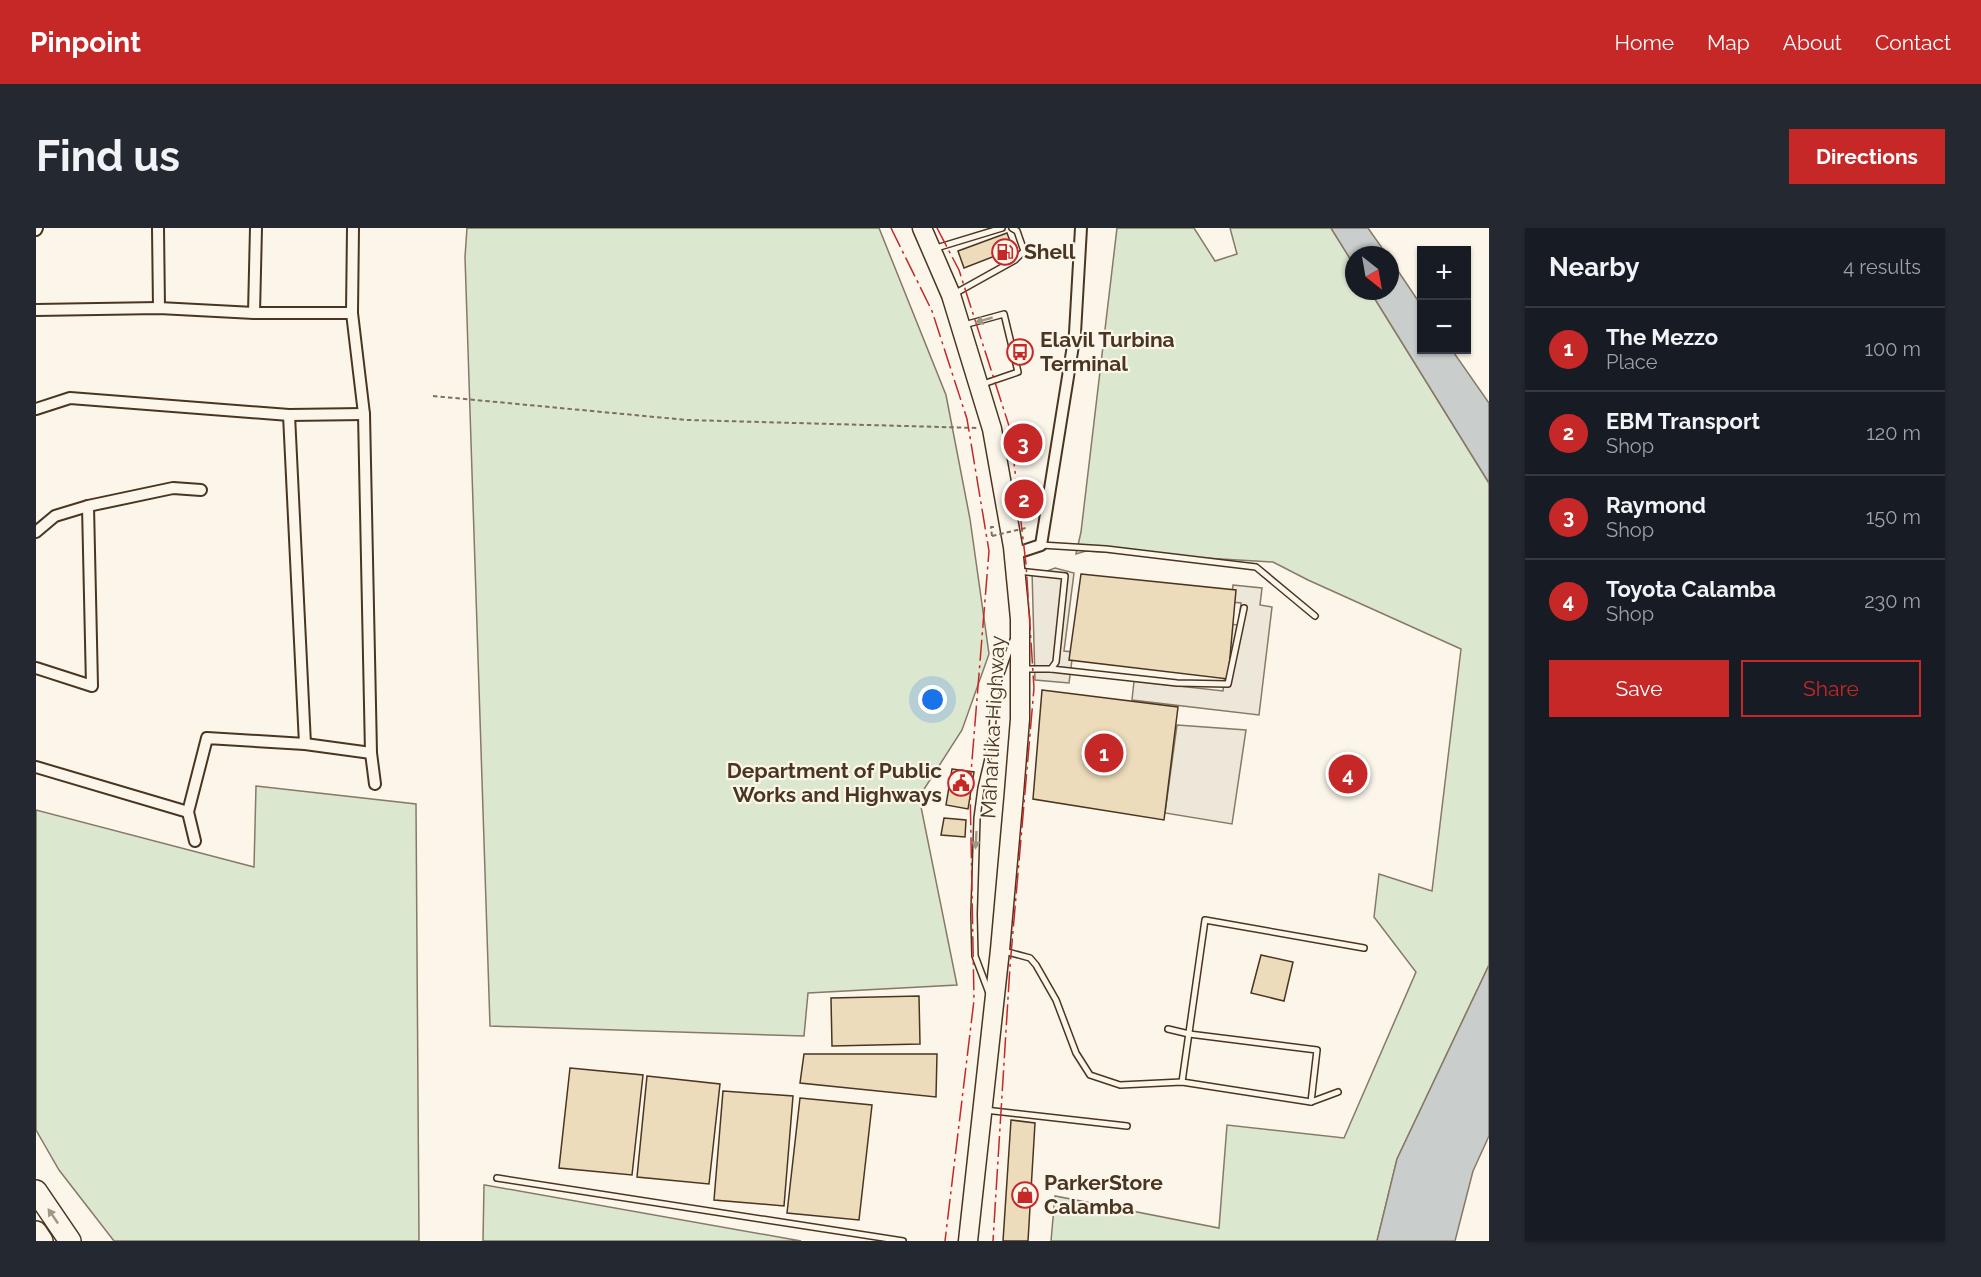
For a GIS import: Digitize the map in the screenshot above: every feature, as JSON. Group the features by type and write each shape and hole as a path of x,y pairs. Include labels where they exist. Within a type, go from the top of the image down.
{"highway":[{"name":"Maharlika Highway","path":"922,228 951,296 992,429 1014,563 1020,619 1019,730 1000,951 968,1241"},
{"path":"36,1191 70,1241"},
{"path":"36,1232 42,1241"}],"street":[{"path":"158,228 159,308"},
{"path":"254,313 256,228"},
{"path":"354,228 352,313 364,414 371,753 375,784"},
{"path":"1014,563 1041,545 1075,333 1081,228"},
{"path":"36,310 159,308 254,313 352,313"},
{"path":"36,409 70,398 290,415 364,414"},
{"path":"290,415 305,744"},
{"path":"36,532 56,516 88,506 173,488 201,490"},
{"path":"36,668 92,686 88,506"},
{"path":"195,841 188,812 207,738 305,744 371,753"},
{"path":"36,767 188,812"}],"lane":[{"path":"932,250 1002,228"},
{"path":"951,296 1015,260 1024,251 1017,231 1012,228"},
{"path":"960,327 1004,314 1018,372 978,385"},
{"path":"1041,545 1106,549 1256,567 1315,616"},
{"path":"1014,563 1065,576 1056,662 1051,669"},
{"path":"1021,669 1051,669 1177,683 1228,684 1244,608"},
{"path":"993,1006 975,956 974,893 977,818 990,750 996,688 1020,619"},
{"path":"1182,1082 1205,920 1364,948"},
{"path":"1000,951 1030,958 1036,965 1056,1000 1076,1053 1090,1075 1120,1085 1182,1082 1311,1102 1338,1092"},
{"path":"1168,1029 1189,1034 1317,1050 1311,1102"},
{"path":"983,1110 1127,1126"},
{"path":"497,1178 903,1241"}],"path":[{"path":"433,396 687,420 992,429"},
{"path":"991,527 992,536 1026,528"}],"green space":[{"path":"467,228 879,228 946,395 970,519 989,654 962,730 919,797 957,985 808,993 804,1036 490,1026 465,257"},
{"path":"1117,228 1194,228 1215,261 1237,254 1230,228 1331,228 1345,251 1345,300 1376,300 1489,483 1489,965 1397,1159 1377,1241 1051,1241 1055,1196 1219,1228 1227,1125 1344,1138 1416,972 1374,917 1379,874 1432,891 1461,649 1273,562 1086,551 1076,554 1081,532"},
{"path":"256,786 416,804 419,1241 114,1241 59,1170 36,1130 36,810 254,867"},
{"path":"485,1185 801,1241 483,1241"}],"shaded area":[{"path":"1331,228 1368,228 1381,246 1345,246 1345,251"},
{"path":"1399,272 1417,299 1417,354 1455,354 1489,403 1489,483 1376,300 1399,300"},
{"path":"1055,568 1074,573 1064,651 1073,652 1069,683 1035,680 1032,571 1042,573"},
{"path":"1233,585 1262,588 1260,605 1272,607 1259,715 1132,700 1134,681 1223,691 1226,664 1234,665 1235,648 1226,647 1229,624 1238,625 1241,603 1231,602"},
{"path":"1177,725 1246,730 1232,824 1165,813"},
{"path":"1489,965 1489,1136 1473,1171 1455,1241 1377,1241 1397,1159"}],"building":[{"path":"1007,233 1013,249 964,268 958,251"},
{"path":"1081,574 1236,590 1228,679 1069,660"},
{"path":"1042,690 1178,707 1164,820 1033,799"},
{"path":"952,769 974,772 968,809 946,805"},
{"path":"944,818 966,820 965,837 941,835"},
{"path":"1261,955 1293,962 1284,1001 1251,993"},
{"path":"919,996 920,1044 832,1046 831,998"},
{"path":"804,1054 937,1054 936,1097 800,1083"},
{"path":"570,1068 643,1075 632,1175 559,1168"},
{"path":"647,1076 720,1084 709,1184 637,1177"},
{"path":"723,1091 793,1096 784,1206 714,1200"},
{"path":"800,1098 872,1105 859,1220 787,1213"},
{"path":"1011,1120 1035,1123 1028,1241 1003,1241"}],"power":[{"path":"891,228 932,311 967,419 989,551 970,785 974,1000 945,1241"},
{"path":"937,228 959,270 1010,429 1026,564 1034,688 1010,966 993,1241"}],"place":[{"name":"Shell","path":"1005,252"},
{"name":"Elavil Turbina Terminal","path":"1020,352"},
{"name":"Raymond","path":"1023,443"},
{"name":"EBM Transport","path":"1024,499"},
{"name":"The Mezzo","path":"1104,753"},
{"name":"Toyota Calamba","path":"1348,774"},
{"name":"Department of Public Works and Highways","path":"961,783"},
{"name":"ParkerStore Calamba","path":"1025,1195"}]}
